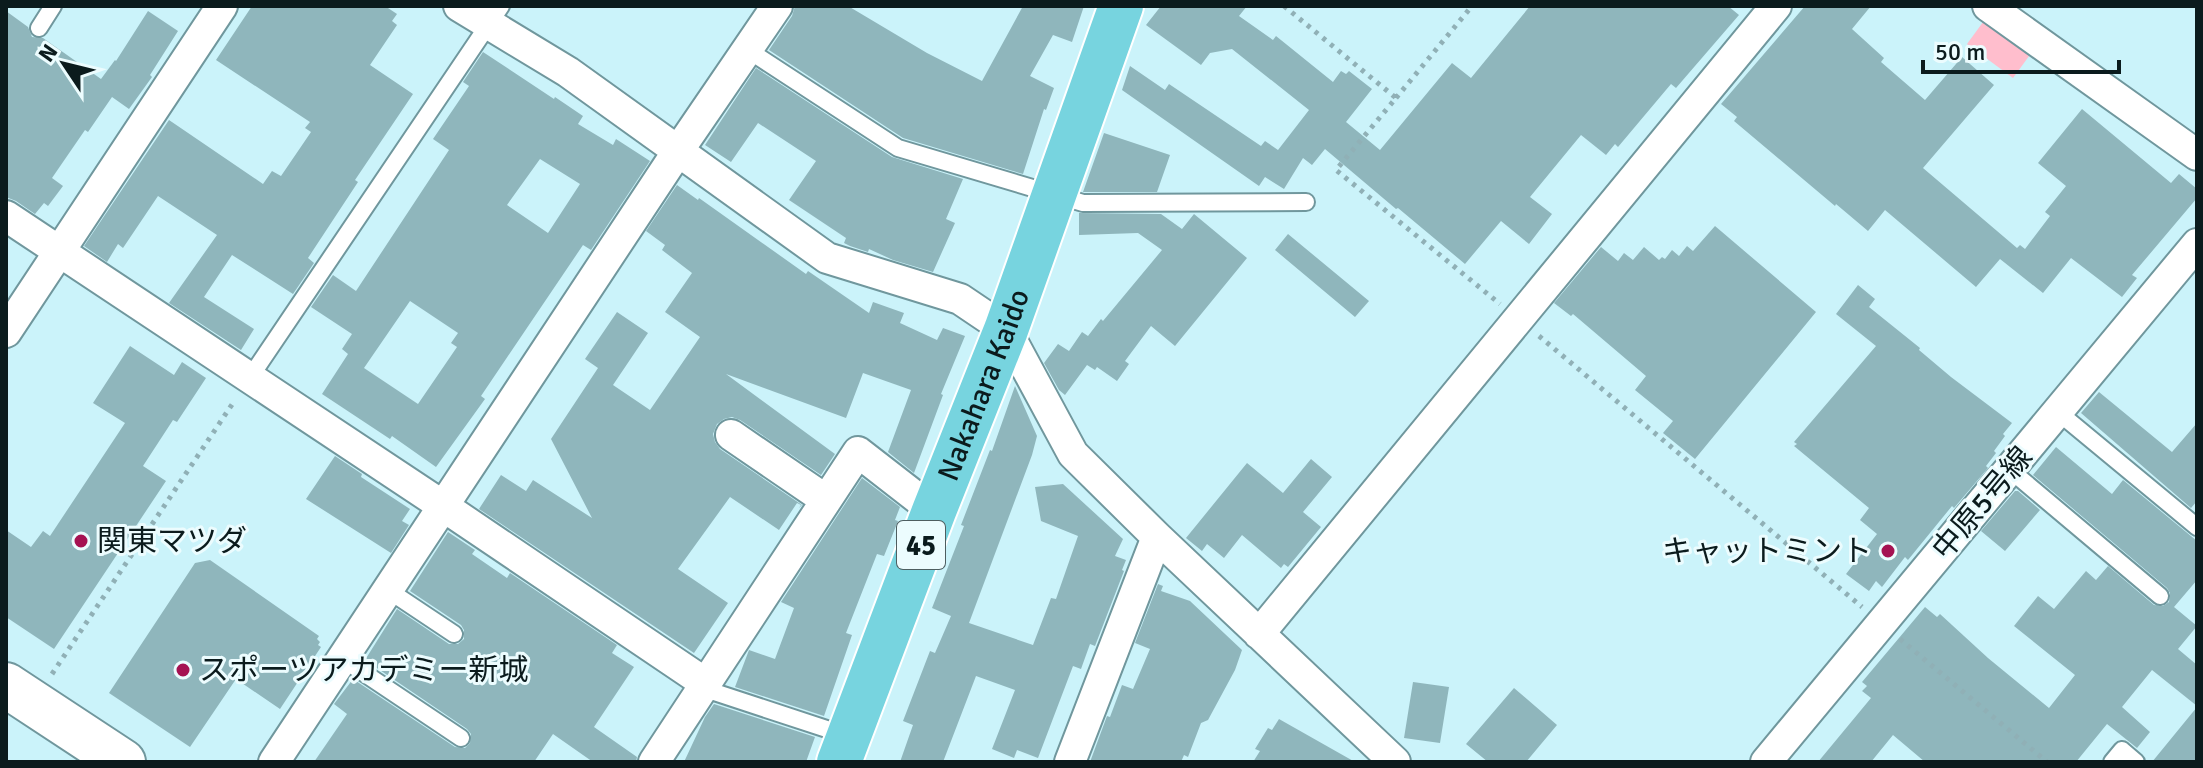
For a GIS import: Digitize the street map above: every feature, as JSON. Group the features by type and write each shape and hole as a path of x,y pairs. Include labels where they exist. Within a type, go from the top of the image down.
{"main road":[{"name":"Nakahara Kaido","path":"844,749 1006,330 1121,6"}],"street":[{"path":"6,332 222,6"},
{"path":"459,6 495,15 568,72 827,258 960,299 1006,330 1073,454 1395,762"},
{"path":"274,762 777,6"},
{"path":"1259,634 1776,6"},
{"path":"1988,6 2197,155"},
{"path":"6,216 443,506 703,686"},
{"name":"中原5号線","path":"1766,762 2197,244"},
{"path":"731,435 826,500"},
{"path":"654,762 858,452 934,511"},
{"path":"1070,762 1157,537"},
{"path":"19,694 123,762"}],"lane":[{"path":"39,28 53,6"},
{"path":"249,379 495,15"},
{"path":"748,50 898,148 1053,195 1083,203 1306,202"},
{"path":"2058,412 2197,527"},
{"path":"2009,469 2160,596"},
{"path":"388,590 454,634"},
{"path":"343,659 461,738"},
{"path":"703,686 844,749"},
{"path":"2112,762 2122,750 2136,762"}],"path":[{"path":"1284,6 1396,98"},
{"path":"1472,6 1336,170 1518,318 2047,762"},
{"path":"19,694 249,379"}],"shaded area":[{"path":"1986,18 2032,52 2013,78 1967,44"}],"building":[{"path":"252,6 385,6 397,14 392,21 397,25 370,65 413,94 355,180 358,182 308,258 314,263 293,294 232,255 204,297 254,329 241,350 169,303 217,235 158,196 123,248 118,244 107,262 84,246 169,120 263,184 272,171 281,176 311,132 305,128 310,122 216,60"},
{"path":"795,6 848,6 927,53 982,81 1023,6 1084,6 1072,42 1053,35 1030,76 1054,88 1023,174 903,138 769,50 792,16"},
{"path":"1161,6 1247,6 1239,16 1273,40 1276,36 1333,82 1341,71 1346,74 1349,71 1372,89 1346,122 1380,150 1452,63 1471,78 1530,6 1728,6 1739,15 1676,88 1671,84 1618,147 1615,144 1606,155 1581,135 1530,197 1552,214 1529,244 1501,221 1465,264 1325,149 1312,165 1303,158 1284,189 1265,177 1259,186 1122,90 1130,66 1165,90 1169,84 1261,146 1265,141 1278,150 1309,110 1232,49 1210,53 1201,65 1146,25"},
{"path":"1805,6 1871,6 1852,29 1884,58 1881,62 1925,100 1962,57 1994,85 1923,168 2017,248 2020,245 2025,249 2050,216 2045,212 2066,186 2038,163 2082,109 2171,183 2179,174 2197,189 2197,198 2132,275 2137,278 2122,297 2071,258 2043,293 2000,259 1976,287 1885,210 1868,231 1734,121 1737,117 1721,104"},
{"path":"6,11 28,27 32,37 43,38 101,79 148,11 178,31 150,75 152,77 129,109 112,97 88,132 85,130 52,178 63,186 48,206 44,203 35,214 6,197"},
{"path":"483,52 583,116 578,124 613,145 616,139 650,161 591,250 583,245 481,396 485,399 436,467 322,394 348,354 342,349 352,334 311,307 333,275 356,291 449,150 433,139 469,86 463,82","holes":["540,159 580,184 548,233 507,205","410,301 458,333 451,343 457,347 418,404 364,368"]},
{"path":"756,68 892,157 963,179 946,219 955,223 933,272 844,243 846,238 789,200 816,161 758,123 731,162 705,145"},
{"path":"1104,133 1170,155 1157,192 1083,192"},
{"path":"677,185 806,274 808,271 869,313 873,302 904,313 900,323 937,340 943,328 965,336 914,473 888,452 911,390 863,373 846,418 726,374 835,454 821,475 740,420 732,417 717,424 713,434 720,449 802,505 799,508 801,505 797,503 779,530 730,497 678,569 728,603 694,653 479,509 501,475 526,491 533,480 592,518 551,439 598,368 585,359 617,312 648,333 613,385 650,410 700,337 665,312 692,273 662,250 665,245 646,231"},
{"path":"1079,213 1161,214 1182,229 1194,214 1247,258 1175,346 1151,326 1125,361 1129,364 1117,381 1097,367 1095,370 1087,365 1065,395 1044,363 1058,344 1069,351 1082,332 1088,336 1162,250 1138,233 1079,235"},
{"path":"1715,226 1816,312 1695,459 1663,433 1673,421 1635,390 1646,376 1573,314 1571,316 1554,303 1601,247 1618,261 1624,253 1633,260 1644,247 1659,260 1662,257 1665,259 1672,250 1679,256 1687,246 1693,251"},
{"path":"1288,234 1369,301 1355,317 1275,250"},
{"path":"1858,285 1875,299 1869,307 1951,377 2012,423 2003,434 2005,436 1994,451 1996,453 1986,466 1988,468 1954,508 1952,506 1908,560 1905,557 1882,587 1876,581 1869,591 1846,574 1877,534 1860,520 1869,508 1794,446 1797,444 1794,442 1876,346 1836,314"},
{"name":"関東マツダ","path":"130,346 174,375 182,362 206,378 143,466 166,481 54,649 6,617 6,530 31,547 43,531 50,536 125,423 93,403"},
{"path":"1015,386 1037,436 969,623 1033,645 1051,598 1056,599 1078,536 1041,521 1035,487 1063,484 1123,539 1115,556 1126,560 1124,571 1095,646 1090,644 1081,669 1073,666 1038,758 1017,750 1014,758 992,749 1015,690 976,676 943,762 900,762 913,725 903,721 930,651 935,653 951,616 932,608"},
{"path":"2099,392 2172,452 2197,423 2197,501 2191,508 2081,413"},
{"path":"2056,447 2112,494 2123,480 2197,541 2197,580 2174,607 2197,626 2178,649 2197,665 2197,706 2152,670 2122,707 2150,732 2137,748 2107,724 2076,762 1925,762 1893,735 1871,762 1818,762 1871,698 1862,691 1867,686 1862,682 1925,607 1937,617 1940,614 2049,708 2075,675 2014,626 2038,596 2054,609 2086,571 2096,580 2108,566 2154,605 2163,606 2169,602 2167,588 2033,475"},
{"path":"335,456 410,509 402,521 409,525 391,553 306,499"},
{"path":"1311,459 1332,477 1303,512 1321,527 1288,567 1284,564 1281,568 1242,535 1224,558 1207,544 1202,551 1186,538 1247,463 1283,493"},
{"path":"862,478 900,507 895,520 898,521 884,556 877,554 846,633 852,635 824,716 735,687 749,650 775,659 794,608 781,602"},
{"path":"2015,491 2040,510 2005,551 1981,531"},
{"path":"448,532 475,550 472,554 507,578 510,573 617,645 612,653 634,667 594,727 637,757 636,762 593,762 553,734 534,762 314,762 347,714 334,704 353,679 455,747 465,748 470,743 471,734 467,729 365,660 397,609 449,644 458,644 464,639 461,625 410,591"},
{"path":"210,560 319,636 318,645 321,647 280,709 236,679 190,747 109,693 195,563"},
{"path":"1158,584 1163,586 1161,591 1190,601 1242,650 1235,670 1208,720 1201,723 1188,757 1184,755 1181,762 1090,762 1122,685 1133,689 1150,649 1135,643"},
{"path":"1413,682 1449,687 1440,743 1404,738"},
{"path":"1514,688 1557,725 1526,762 1488,762 1466,744"},
{"path":"714,704 815,737 806,762 684,762"},
{"path":"2197,707 2197,762 2152,762"},
{"path":"1279,719 1355,762 1253,762 1260,751 1255,749 1268,728 1272,730"}],"place":[{"name":"関東マツダ","path":"81,541"},
{"name":"キャットミント","path":"1888,551"},
{"name":"スポーツアカデミー新城","path":"183,670"}]}
